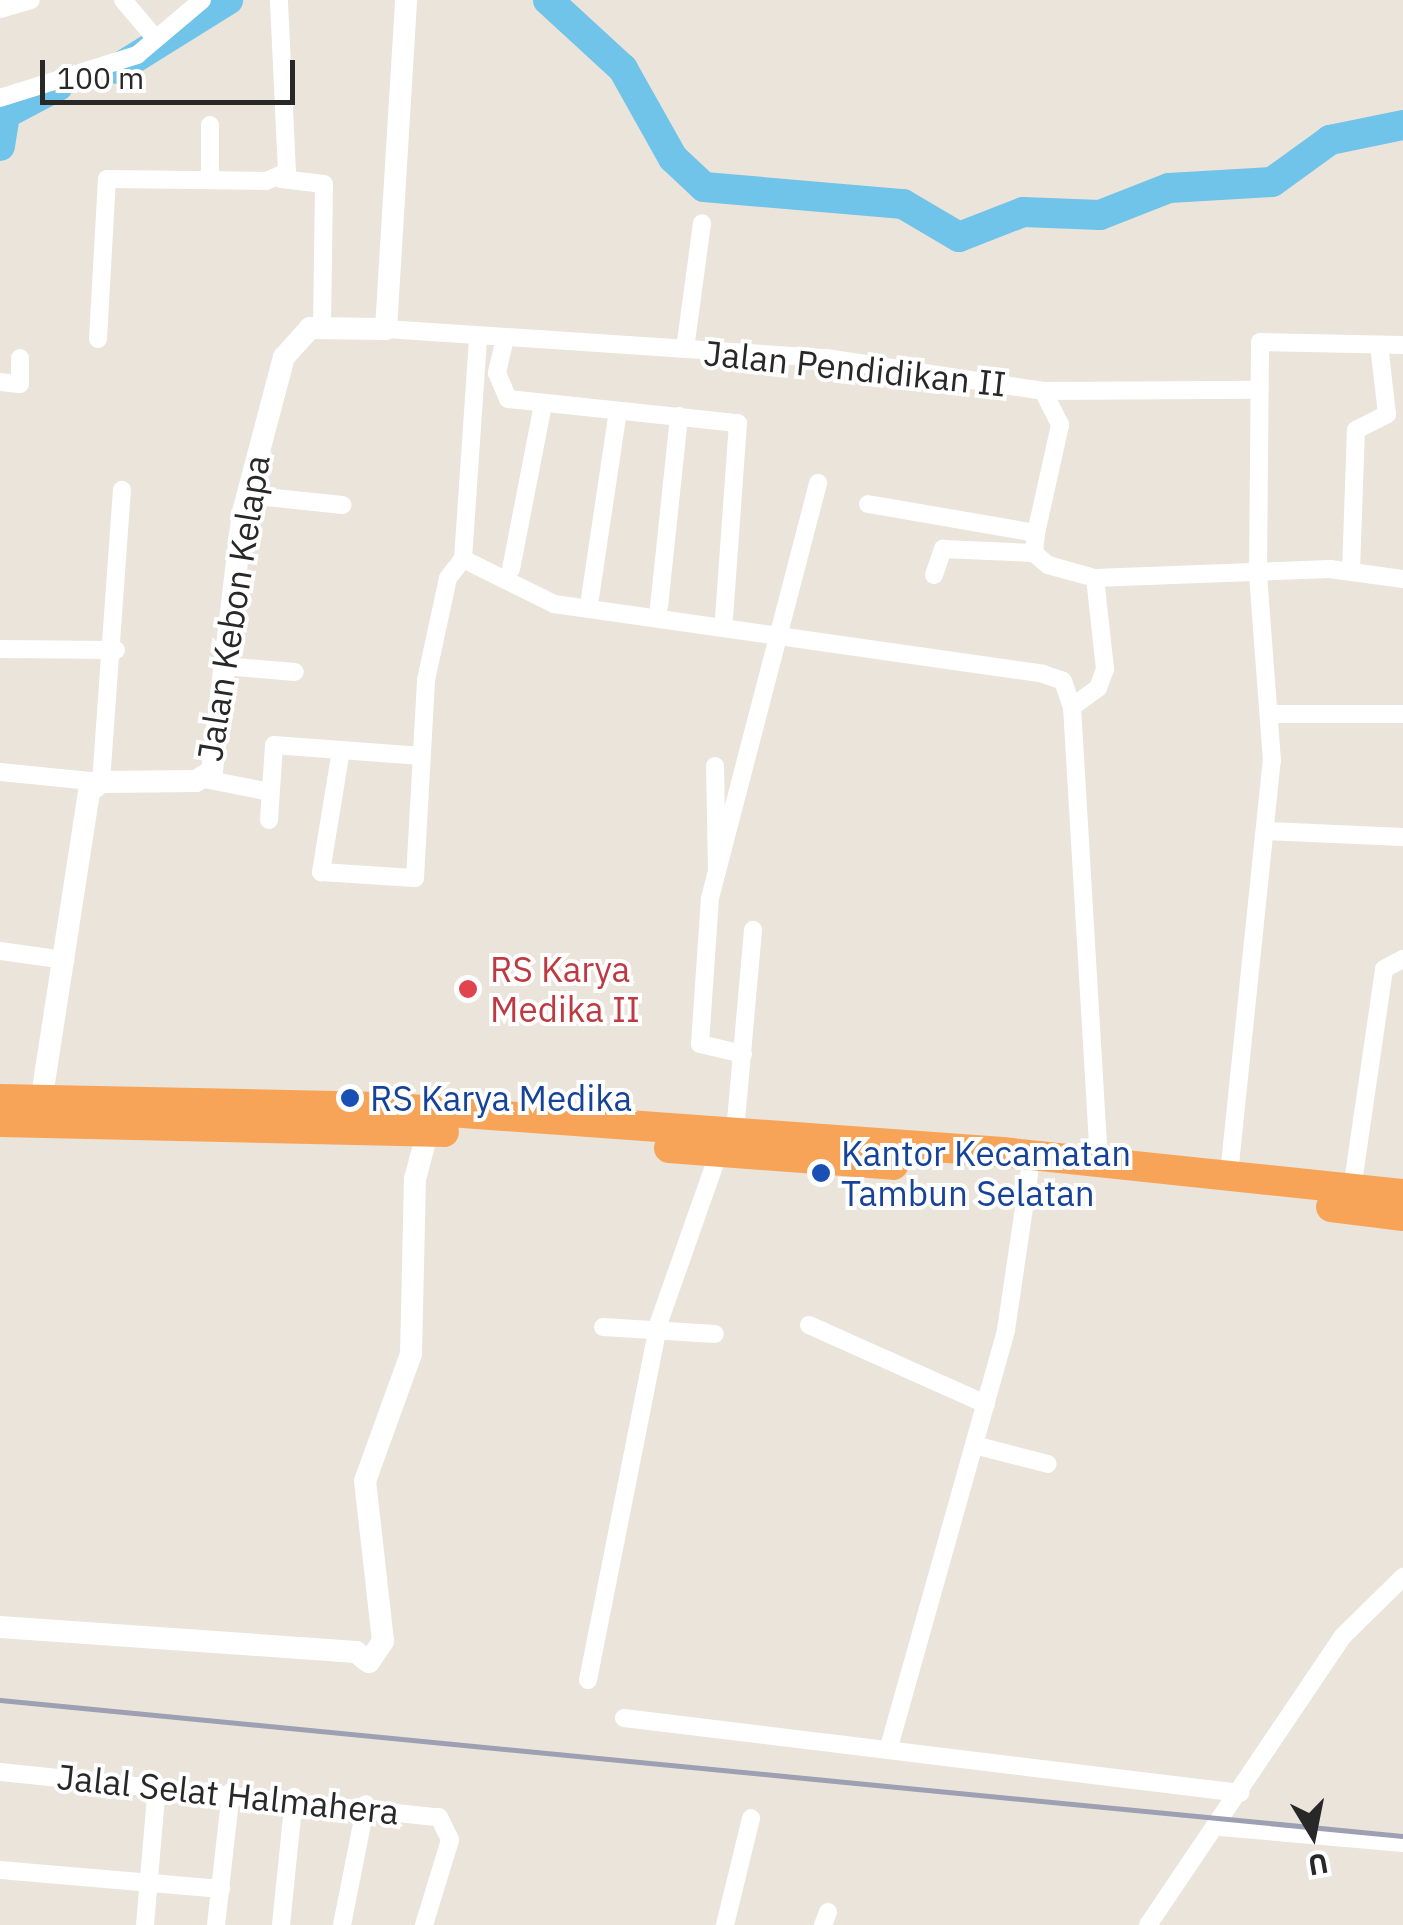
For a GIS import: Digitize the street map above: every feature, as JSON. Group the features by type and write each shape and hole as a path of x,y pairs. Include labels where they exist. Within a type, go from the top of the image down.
{"highway":[{"path":"0,1099 40,1111 428,1122 1099,1162 1403,1194"},
{"path":"0,1122 40,1111"},
{"path":"727,1142 1403,1216"}],"street":[{"path":"0,9 31,0"},
{"path":"123,0 156,39"},
{"path":"0,97 118,64 156,39 202,0"},
{"path":"279,0 288,146 282,179"},
{"path":"98,338 107,179 282,179 324,184 332,326 386,329 406,0"},
{"path":"210,125 210,180"},
{"path":"686,349 702,224"},
{"name":"Jalan Kebon Kelapa","path":"102,782 204,779 247,495 284,357 298,336 332,326 389,286"},
{"name":"Jalan Pendidikan II","path":"386,329 919,368 1043,391 1060,425 1034,553"},
{"path":"341,750 321,872 415,878 432,636 463,559 478,336"},
{"path":"505,338 500,392 543,405 679,416 742,428 724,616"},
{"path":"1229,1174 1266,832 1272,714 1258,574 1260,342 1403,345"},
{"path":"1351,571 1356,430 1387,414 1379,345"},
{"path":"0,382 20,384 20,358"},
{"path":"1043,391 1259,390"},
{"path":"511,569 543,405"},
{"path":"590,598 618,411"},
{"path":"659,607 679,416"},
{"path":"717,874 784,634 818,483"},
{"path":"40,1111 65,960 83,814 102,782 116,650 122,490"},
{"path":"247,495 342,505"},
{"path":"868,504 947,514 1036,533"},
{"path":"934,574 943,549 947,514"},
{"path":"943,549 1034,553 1095,578 1351,571 1403,579"},
{"path":"463,559 554,604 784,634 1042,674 1063,681 1072,707 1099,1162"},
{"path":"1072,707 1098,688 1104,670 1095,578"},
{"path":"0,649 116,650"},
{"path":"224,666 295,672"},
{"path":"1272,714 1403,714"},
{"path":"269,820 274,745 422,756"},
{"path":"715,766 717,874 700,1044 743,1054"},
{"path":"0,772 102,782"},
{"path":"204,779 270,792"},
{"path":"1266,832 1403,837"},
{"path":"588,1680 658,1326 727,1142 743,1054 753,930"},
{"path":"0,951 65,960"},
{"path":"1352,1189 1384,969 1403,959"},
{"path":"0,1627 356,1652 369,1662 383,1641 365,1481 411,1354 428,1122"},
{"path":"890,1748 986,1404 1029,1174"},
{"path":"809,1325 986,1404"},
{"path":"603,1327 658,1326 716,1334"},
{"path":"974,1446 1048,1464"},
{"path":"1148,1925 1220,1826 1342,1637 1403,1577"},
{"path":"624,1718 1240,1793"},
{"name":"Jalal Selat Halmahera","path":"0,1772 366,1804 439,1818 450,1830 424,1925"},
{"path":"145,1925 157,1786"},
{"path":"216,1925 231,1792"},
{"path":"281,1925 294,1797"},
{"path":"342,1925 366,1804"},
{"path":"724,1925 752,1818"},
{"path":"1220,1826 1403,1844"},
{"path":"0,1870 221,1889"}],"waterway":[{"path":"117,69 228,0"},
{"path":"548,0 623,69 673,158 704,187 903,204 959,237 1023,212 1100,215 1169,188 1272,182 1330,140 1403,125"},
{"path":"0,146 5,114 58,86"}],"railway":[{"path":"0,1700 1403,1836"}],"place":[{"name":"RS Karya Medika II","path":"468,989"},
{"name":"RS Karya Medika","path":"350,1098"},
{"name":"Kantor Kecamatan Tambun Selatan","path":"821,1173"}]}
